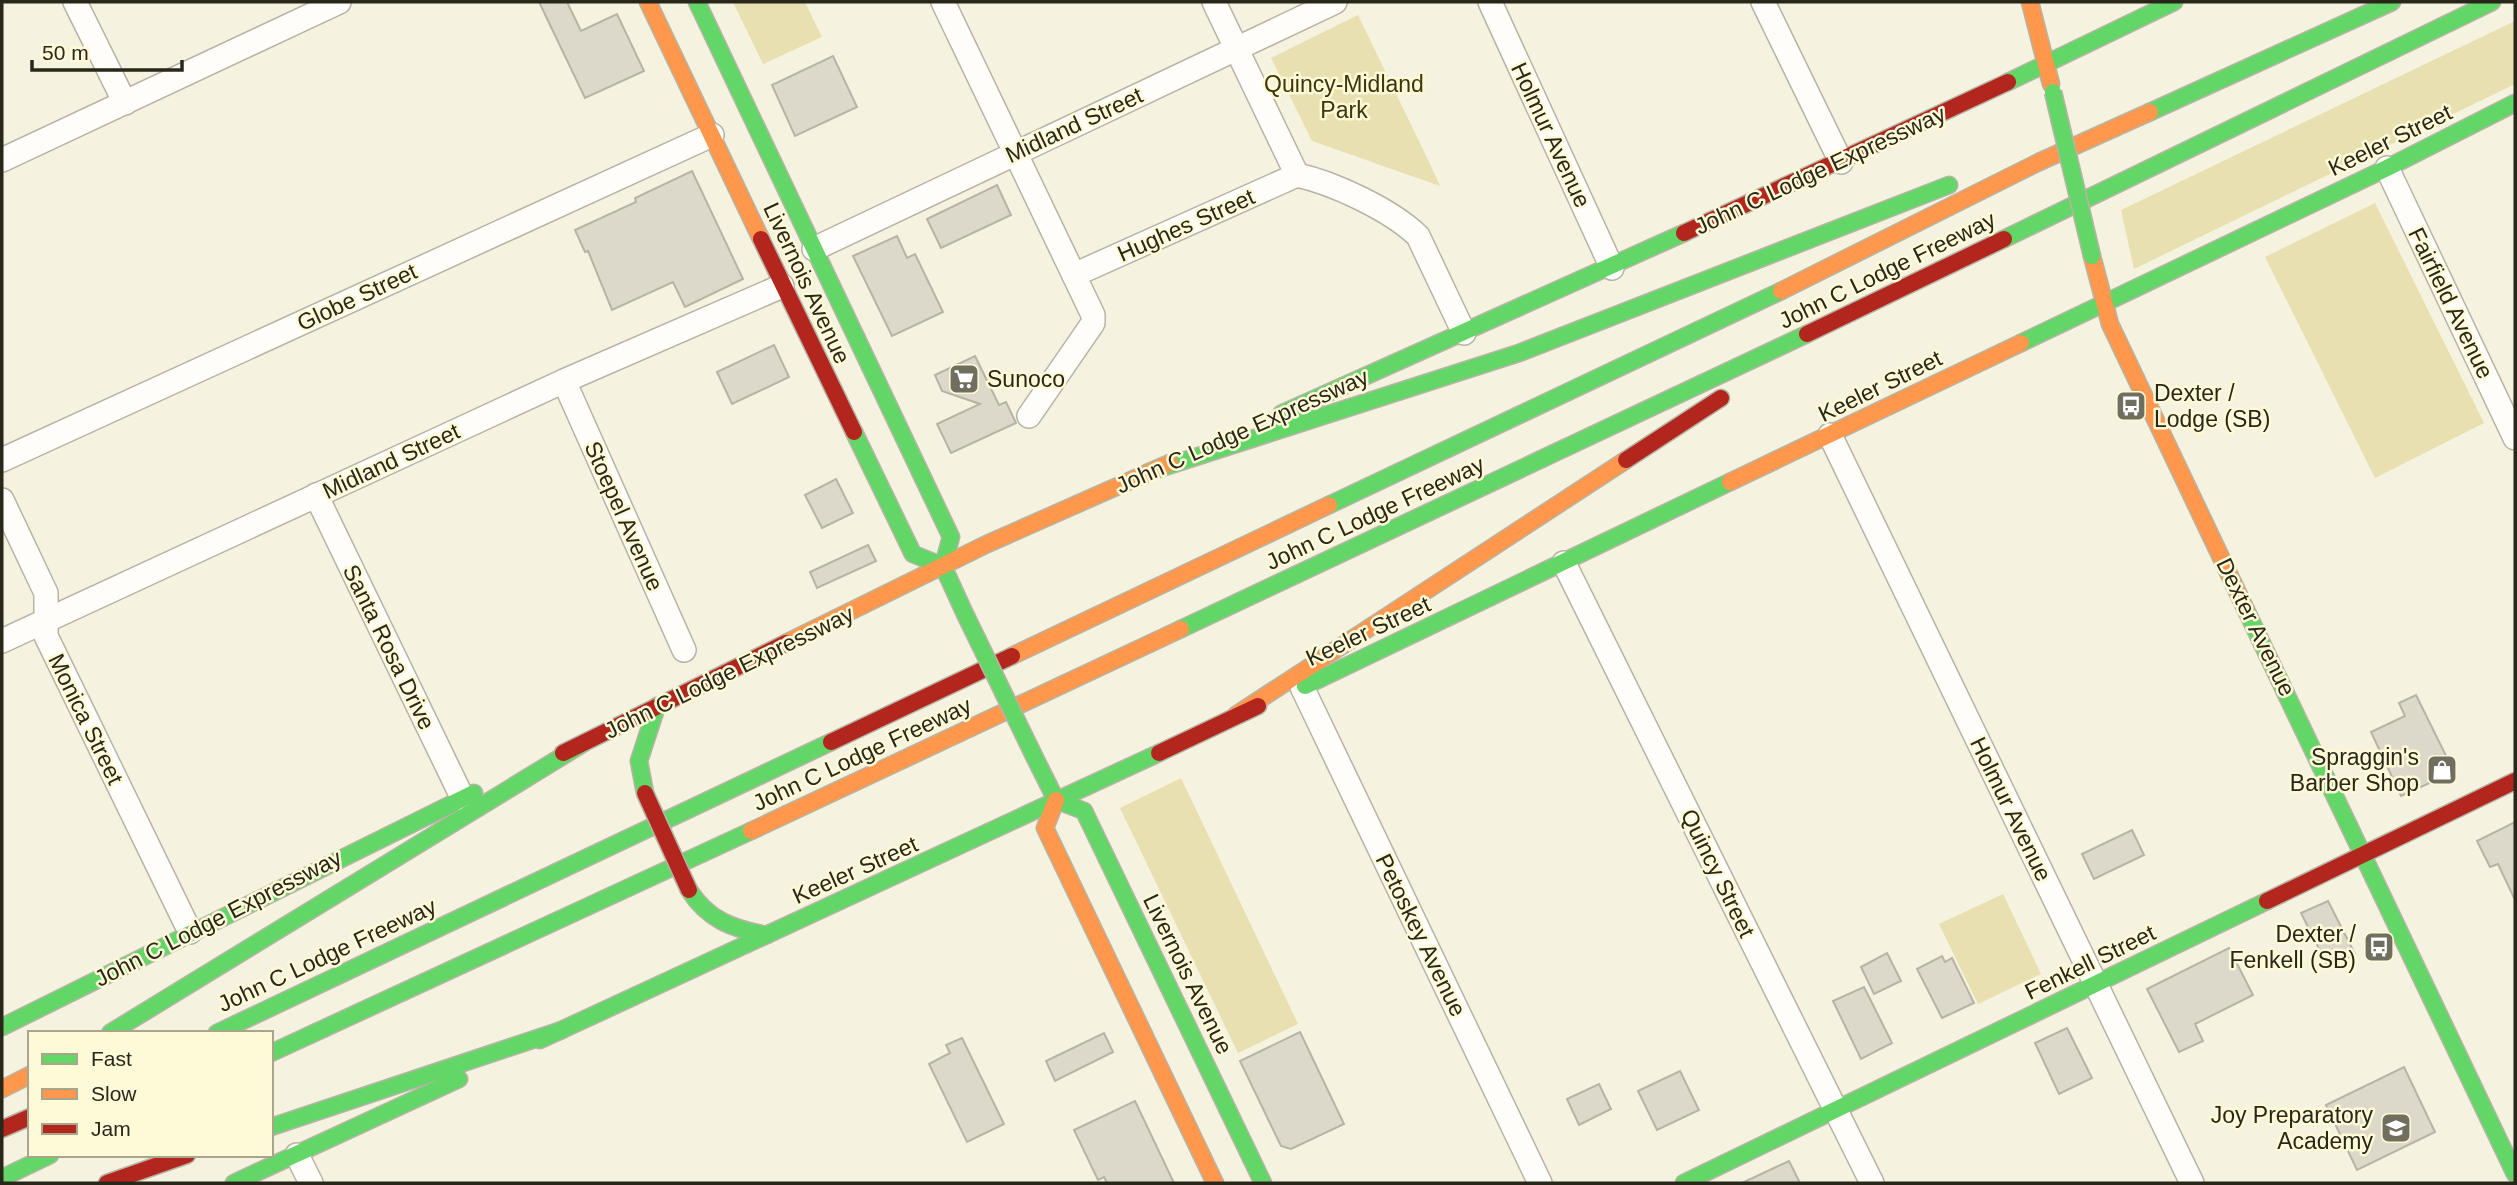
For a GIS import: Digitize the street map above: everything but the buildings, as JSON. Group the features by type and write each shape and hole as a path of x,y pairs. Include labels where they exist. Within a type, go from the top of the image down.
{"main road":[{"name":"Livernois Avenue","path":"648,2 782,286 913,554 943,566 951,537 883,411 814,249 698,5"},
{"name":"Dexter Avenue","path":"2030,2 2110,324 2515,1174"},
{"name":"John C Lodge Expressway","path":"2,1027 190,932 584,743 943,566 1612,268 2174,2"},
{"name":"John C Lodge Freeway","path":"221,1031 1763,300 2039,162 2392,2"},
{"name":"John C Lodge Freeway","path":"273,1052 953,737 1897,290 2492,2"},
{"name":"Keeler Street","path":"234,1183 767,935 879,886 1236,715 1302,687 1564,563 2387,168 2515,103"},
{"path":"1149,472 1519,353 1915,195 2039,162"},
{"path":"744,204 792,268 858,404"},
{"path":"1766,372 1811,347 1897,290"},
{"path":"1236,715 1733,391"},
{"path":"943,566 1056,800 1045,828 1215,1183"},
{"path":"657,706 639,761 645,793 689,890 697,906 723,925 767,935"},
{"path":"113,1031 584,743"},
{"name":"Fenkell Street","path":"1684,1183 2515,781"},
{"name":"Livernois Avenue","path":"1056,800 1084,811 1264,1183"},
{"path":"1131,1006 1153,1000 1247,1183"},
{"path":"273,1126 562,1030"},
{"path":"2,1089 28,1076"},
{"path":"2,1129 28,1118"},
{"path":"2,1178 46,1157"},
{"path":"107,1183 181,1157"}],"street":[{"path":"75,2 125,103"},
{"path":"2,160 339,2"},
{"path":"943,2 1093,315 1093,323 1029,416"},
{"path":"1214,2 1297,175 1350,194 1413,230 1429,257 1464,333"},
{"name":"Midland Street","path":"814,249 1335,2"},
{"name":"Holmur Avenue","path":"1490,2 1612,268"},
{"path":"1763,2 1840,162"},
{"name":"Globe Street","path":"2,460 712,135"},
{"name":"Fairfield Avenue","path":"2387,168 2515,438"},
{"name":"Hughes Street","path":"1074,275 1297,175"},
{"name":"Midland Street","path":"2,641 564,381 782,286"},
{"name":"Stoepel Avenue","path":"564,381 684,650"},
{"name":"Holmur Avenue","path":"1830,436 2192,1183"},
{"name":"Santa Rosa Drive","path":"316,495 463,799"},
{"name":"Monica Street","path":"2,500 46,593 46,636 190,932"},
{"name":"Quincy Street","path":"1564,563 1872,1183"},
{"name":"Petoskey Avenue","path":"1302,687 1540,1183"},
{"path":"298,1154 311,1183"}],"green space":[{"path":"733,2 805,2 822,37 763,64"},
{"name":"Quincy-Midland Park","path":"1358,15 1440,186 1312,141 1271,58"},
{"path":"2515,21 2515,84 2134,269 2121,210"},
{"path":"2375,203 2484,423 2375,478 2265,257"},
{"path":"1181,778 1298,1024 1238,1053 1120,808"},
{"path":"2003,894 2041,974 1978,1004 1939,924"}],"traffic: fast":[{"path":"697,2 951,537 943,566 965,614"},
{"path":"2008,82 2174,2"},
{"path":"2150,112 2392,2"},
{"path":"2004,239 2492,2"},
{"path":"2053,92 2092,256"},
{"path":"2021,343 2387,168 2515,103"},
{"path":"1149,472 1519,353 1949,185"},
{"path":"1281,414 1684,233"},
{"path":"1329,505 1781,291"},
{"path":"1181,629 1807,334"},
{"path":"854,432 913,554 943,566"},
{"path":"1305,686 1730,482"},
{"path":"2246,610 2515,1174"},
{"path":"965,614 1035,758"},
{"path":"645,793 639,761 657,706"},
{"path":"221,1031 831,742"},
{"path":"113,1031 584,743"},
{"path":"540,1040 1159,753"},
{"path":"1035,758 1056,800 1084,811 1263,1183"},
{"path":"2,1027 474,793"},
{"path":"273,1052 751,831"},
{"path":"689,890 704,909 722,922 767,935"},
{"path":"1684,1183 2267,901"},
{"path":"273,1126 562,1030"},
{"path":"234,1183 459,1079"},
{"path":"2,1178 46,1157"}],"traffic: slow":[{"path":"648,2 761,239"},
{"path":"2030,2 2051,84"},
{"path":"1781,291 2039,162 2150,112"},
{"path":"2092,256 2110,324 2246,610"},
{"path":"1730,482 2021,343"},
{"path":"1236,715 1626,460"},
{"path":"786,643 987,544 1170,463"},
{"path":"1012,656 1329,505"},
{"path":"751,831 1181,629"},
{"path":"1056,800 1045,828 1215,1183"},
{"path":"2,1089 28,1076"}],"traffic: jam":[{"path":"1684,233 2008,82"},
{"path":"761,239 854,432"},
{"path":"1807,334 2004,239"},
{"path":"1626,460 1721,398"},
{"path":"563,753 786,643"},
{"path":"831,742 1012,656"},
{"path":"1159,753 1258,706"},
{"path":"2267,901 2515,781"},
{"path":"645,793 689,890"},
{"path":"2,1129 28,1118"},
{"path":"107,1183 181,1157"}],"place":[{"name":"Sunoco","path":"964,379"},
{"name":"Dexter / Lodge (SB)","path":"2131,406"},
{"name":"Spraggin's Barber Shop","path":"2442,770"},
{"name":"Dexter / Fenkell (SB)","path":"2379,947"},
{"name":"Joy Preparatory Academy","path":"2396,1128"}]}
